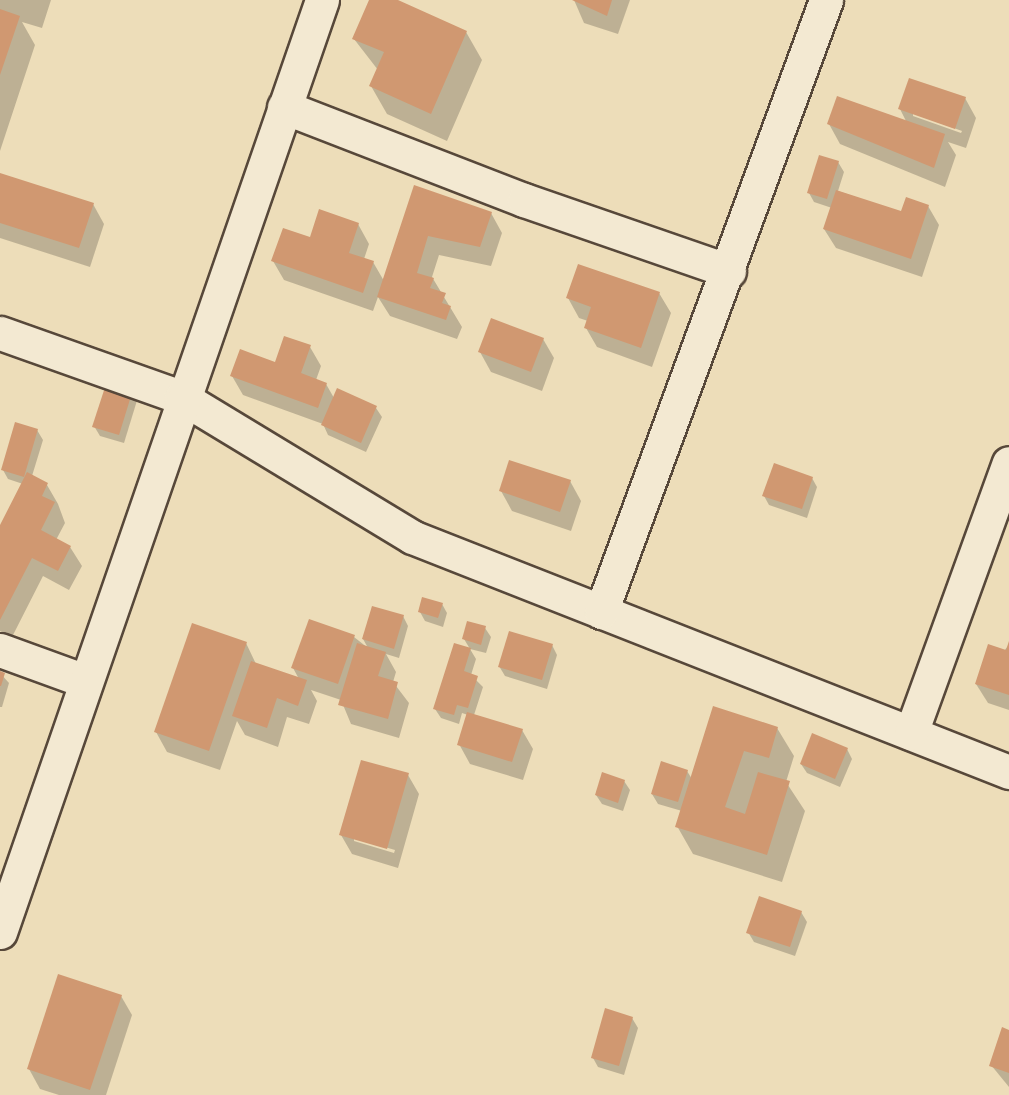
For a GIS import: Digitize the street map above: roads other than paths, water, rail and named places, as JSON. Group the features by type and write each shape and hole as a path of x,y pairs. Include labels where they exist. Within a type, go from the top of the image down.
{"street":[{"path":"0,932 181,397 322,0"},
{"path":"601,612 729,271 826,0"},
{"path":"284,107 524,200 729,271"},
{"path":"0,333 181,397 412,537 1009,772"},
{"path":"911,734 1009,463"},
{"path":"0,650 85,681"}]}
